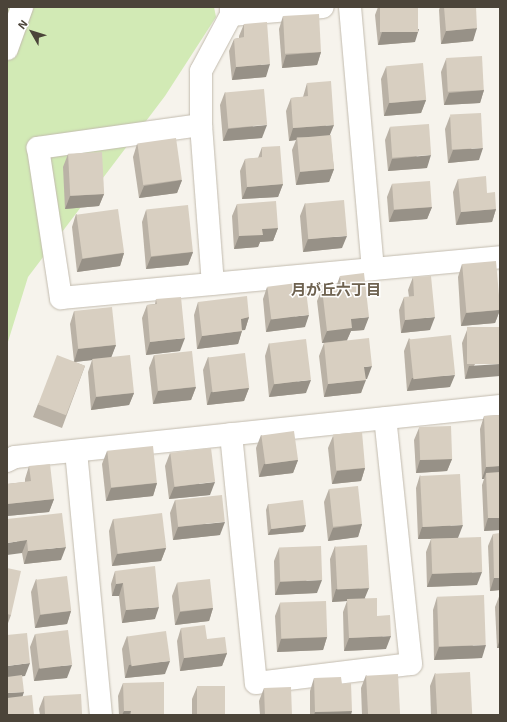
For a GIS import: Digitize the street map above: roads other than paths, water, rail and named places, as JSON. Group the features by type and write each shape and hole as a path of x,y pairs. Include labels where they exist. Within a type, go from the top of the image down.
{"street":[{"path":"7,50 22,7"},
{"path":"213,284 201,125 201,71 231,11 323,7"},
{"path":"350,7 373,269"},
{"path":"201,125 38,148 61,298 500,257"},
{"path":"7,461 15,457 500,406"},
{"path":"231,434 256,683 411,664 385,418"},
{"path":"76,451 101,715"}],"district":[{"name":"月が丘六丁目","path":"336,290"}]}
